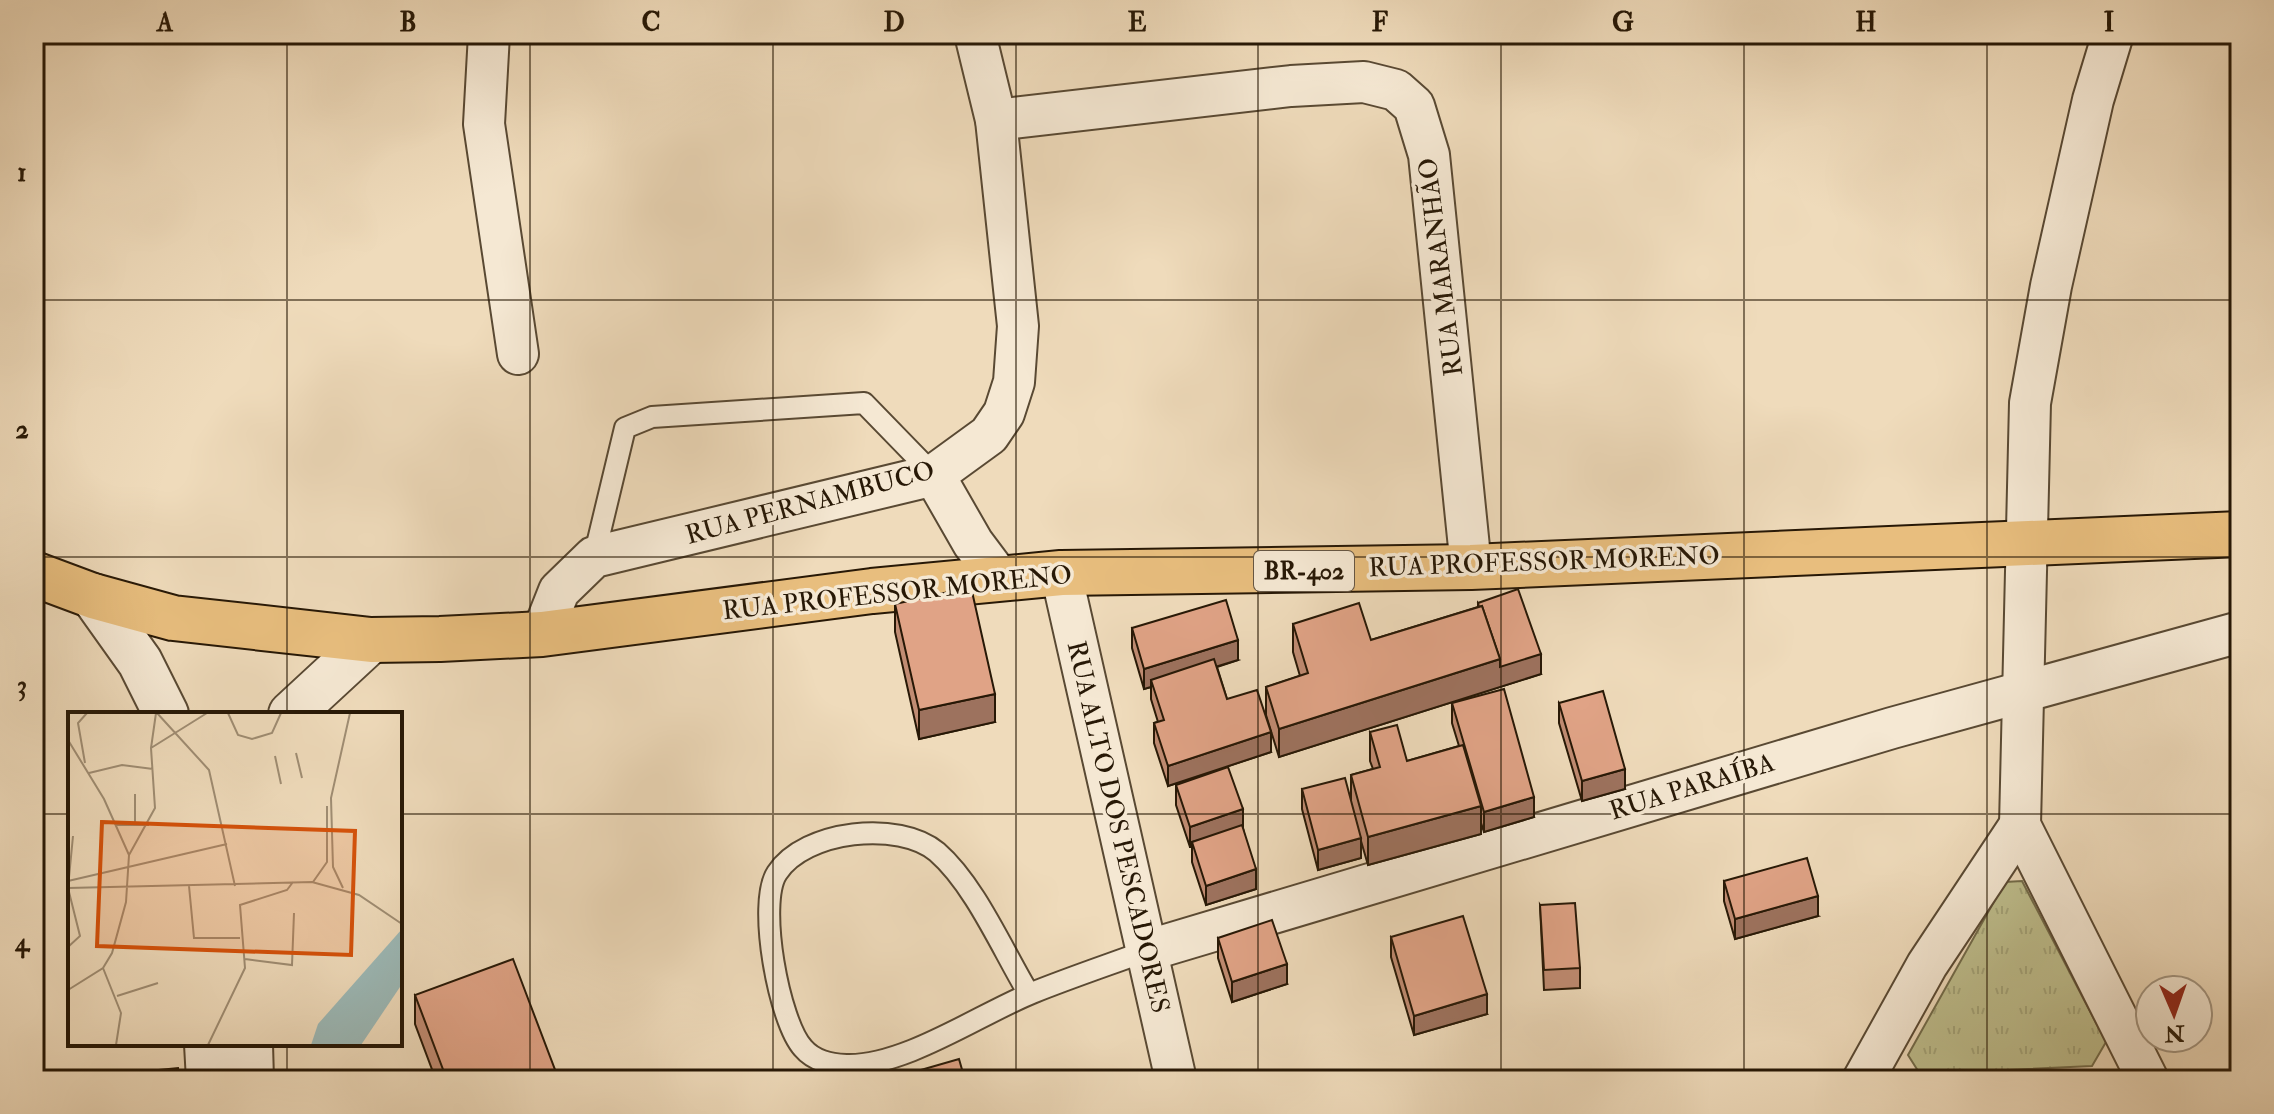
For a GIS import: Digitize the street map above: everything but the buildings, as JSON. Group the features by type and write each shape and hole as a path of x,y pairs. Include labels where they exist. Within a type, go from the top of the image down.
{"highway":[{"name":"RUA PROFESSOR MORENO","path":"371,640 542,634 872,591 1061,573 1471,567 2240,534"},
{"name":"BR-402","path":"34,574 93,596 173,618 371,640"}],"street":[{"path":"489,34 484,124 518,354"},
{"name":"RUA PERNAMBUCO","path":"594,557 934,475 989,435 1004,413 1014,382 1018,326 996,120 975,34"},
{"path":"2113,34 2079,162 2033,388 2024,542 2020,825 2148,1080"},
{"name":"RUA MARANHÃO","path":"996,120 1291,86 1364,82 1396,90 1414,106 1429,155 1471,567"},
{"path":"934,475 973,543 1000,579"},
{"path":"542,634 559,591 594,557"},
{"name":"RUA ALTO DOS PESCADORES","path":"1061,573 1176,1080"},
{"path":"93,596 140,662 165,712"},
{"name":"RUA PARAÍBA","path":"1146,951 1892,728 2240,632"},
{"path":"293,712 371,640"},
{"path":"1863,1080 1927,965 2020,825"},
{"path":"207,1046 209,1080"},
{"path":"250,1046 251,1080"}],"lane":[{"path":"594,557 625,428 652,417 864,403 934,475"},
{"path":"1029,994 960,878 922,842 870,830 827,840 800,853 777,872 770,894 773,962 786,1016 802,1047 822,1062 850,1065 918,1047 973,1025 1029,994 1146,951"}],"green space":[{"path":"2022,881 2106,1042 2092,1066 1920,1074 1908,1055 2005,882"}]}
